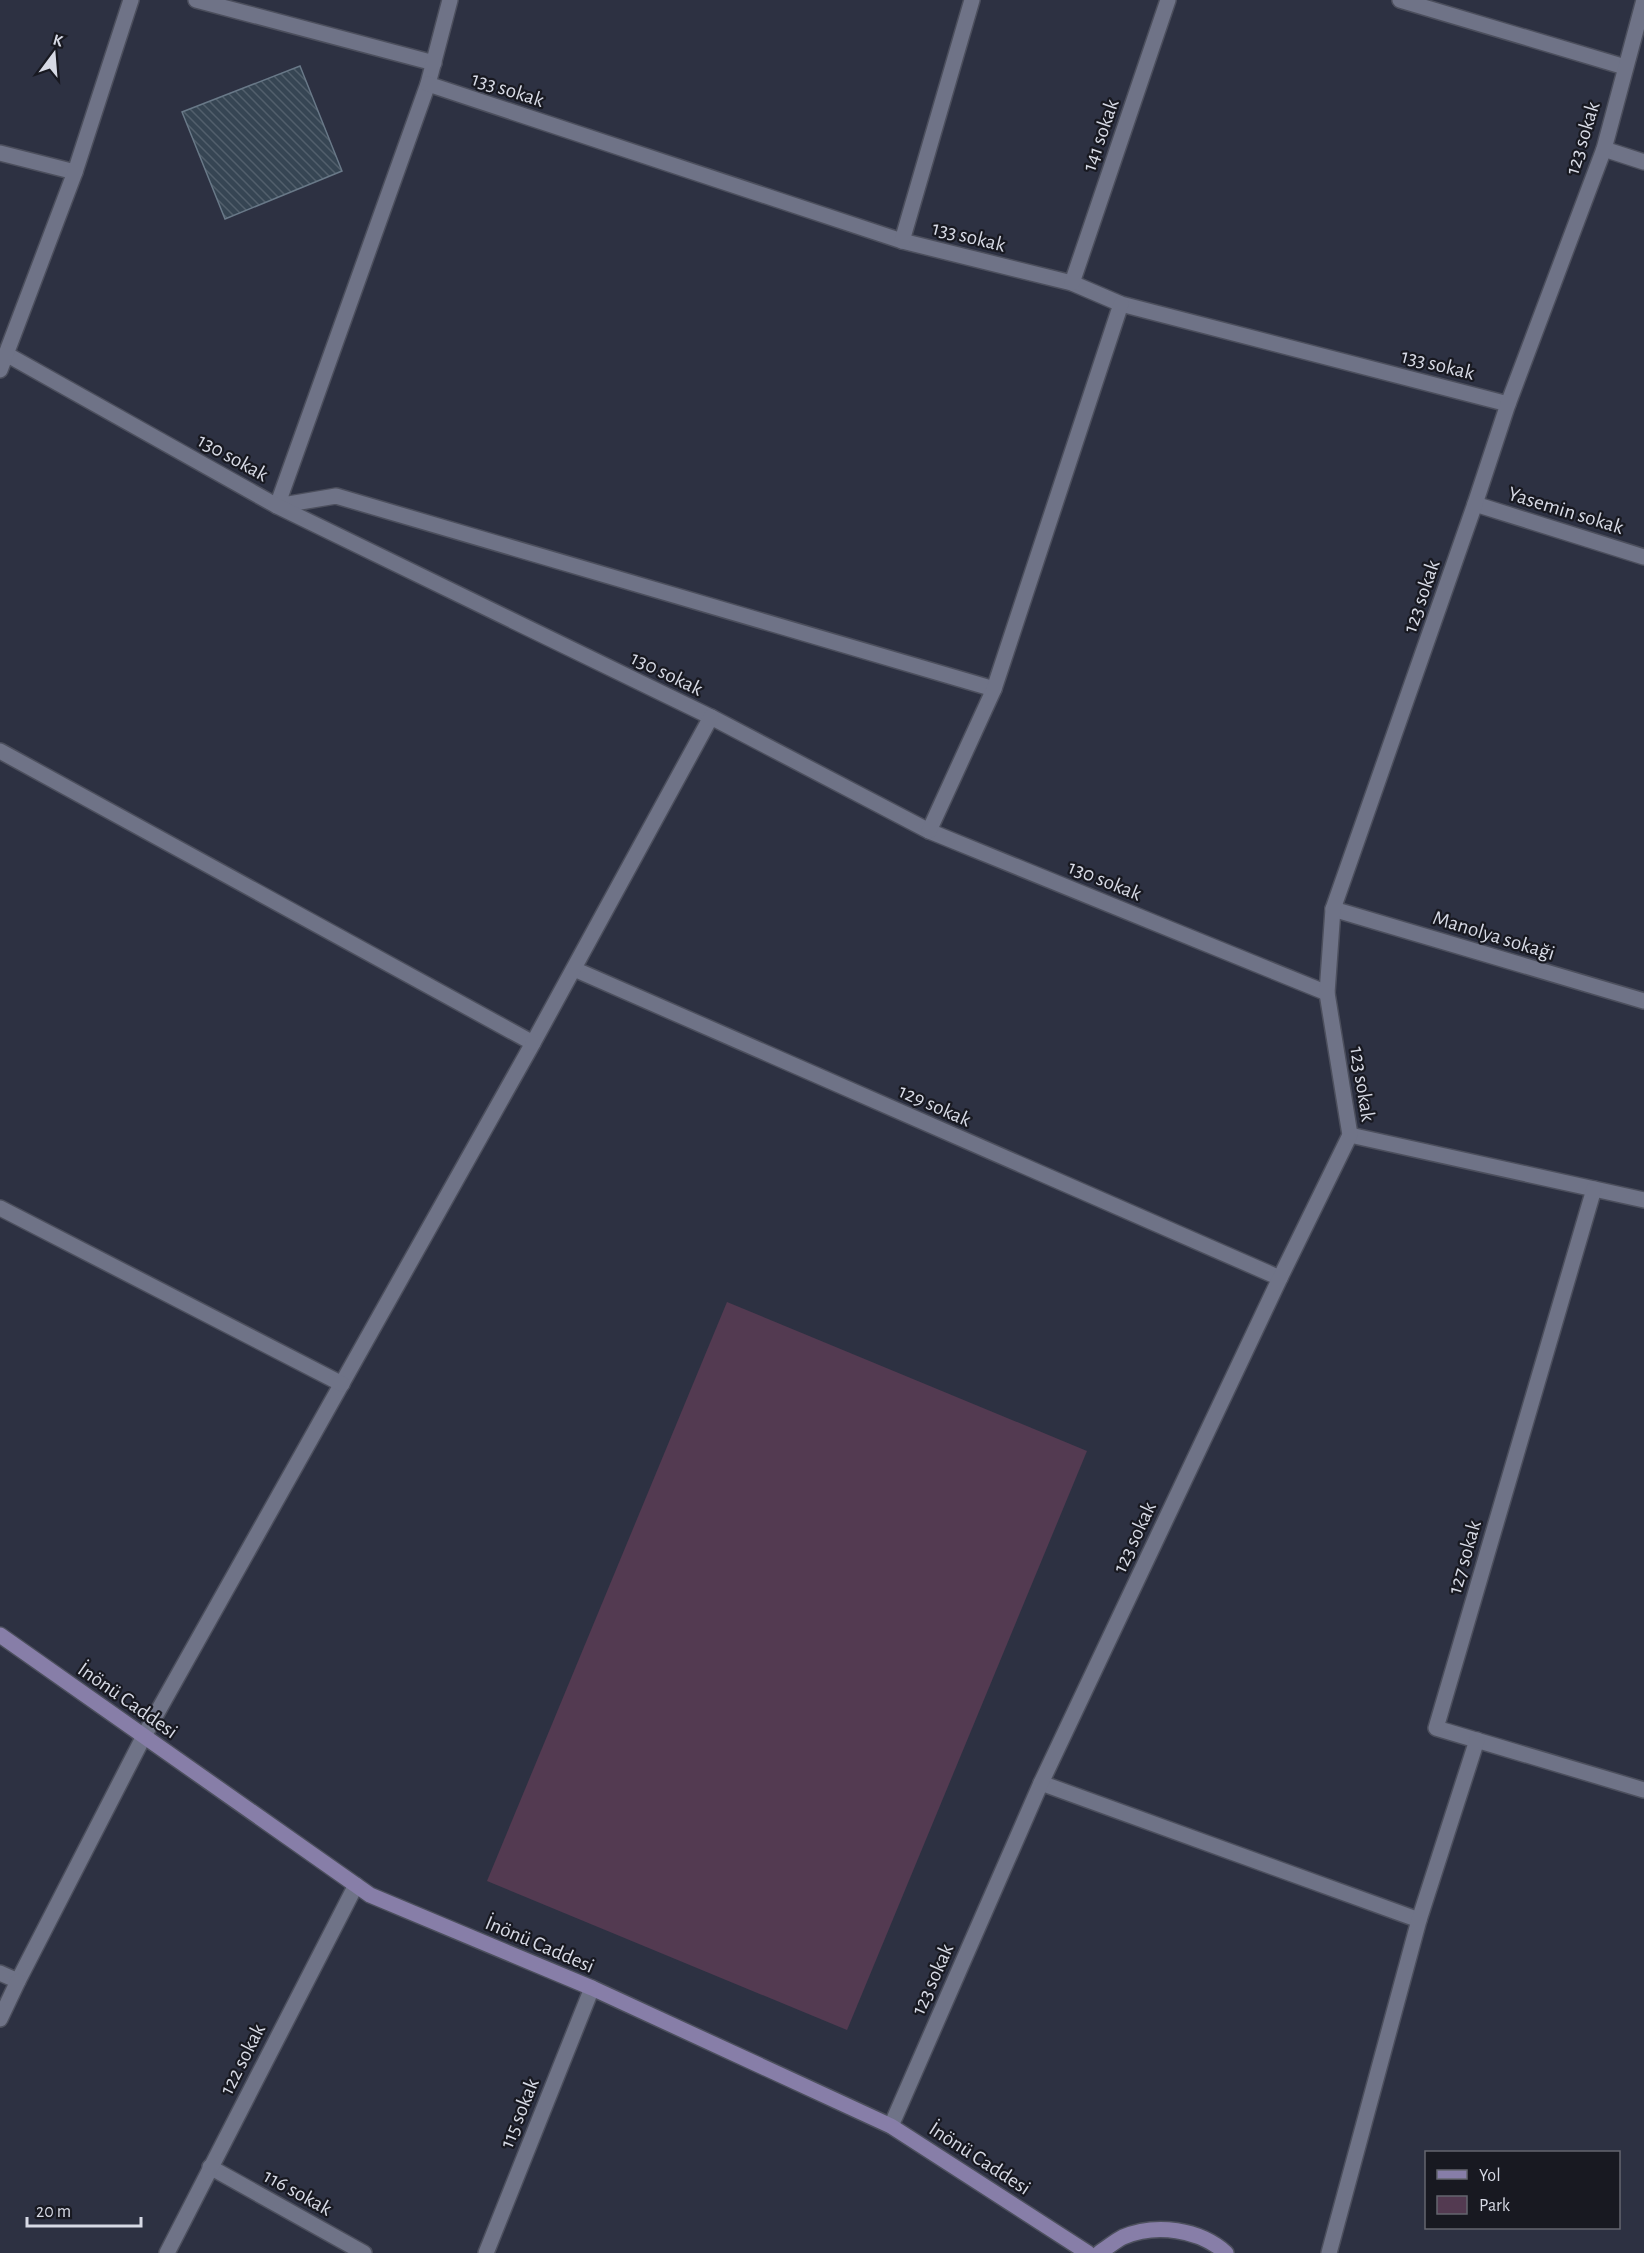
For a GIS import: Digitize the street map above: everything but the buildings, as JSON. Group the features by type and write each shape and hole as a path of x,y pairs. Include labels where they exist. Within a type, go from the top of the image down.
{"main road":[{"name":"İnönü Caddesi","path":"0,1635 370,1895 592,1988 891,2126 1088,2253"},
{"path":"1099,2253 1122,2237 1154,2229 1187,2232 1217,2245 1227,2253"}],"street":[{"path":"0,370 75,172 131,0"},
{"path":"196,0 434,63"},
{"path":"450,0 428,84 277,506 336,496 994,689"},
{"path":"902,241 972,0"},
{"name":"141 sokak","path":"1072,283 1168,0"},
{"path":"1400,0 1625,66"},
{"name":"123 sokak","path":"891,2126 1041,1783 1350,1135 1327,993 1333,909 1508,404 1604,149 1644,0"},
{"name":"133 sokak","path":"428,84 902,241 1072,283 1121,304 1508,404"},
{"path":"1604,149 1644,162"},
{"path":"0,153 75,172"},
{"path":"929,831 994,689 1121,304"},
{"name":"130 sokak","path":"6,354 277,506 711,717 929,831 1327,993"},
{"name":"Yasemin sokak","path":"1475,504 1644,556"},
{"path":"0,2019 144,1736 533,1043 711,717"},
{"path":"0,751 533,1043"},
{"name":"Manolya sokaği","path":"1333,909 1644,1001"},
{"name":"129 sokak","path":"574,969 1280,1278"},
{"path":"1350,1135 1644,1200"},
{"name":"127 sokak","path":"1594,1189 1436,1728 1644,1790"},
{"path":"0,1208 342,1384"},
{"path":"1329,2253 1419,1920 1477,1740"},
{"path":"1041,1783 1419,1920"},
{"name":"122 sokak","path":"167,2253 356,1885"},
{"path":"0,1973 18,1981"},
{"name":"115 sokak","path":"486,2253 592,1988"},
{"name":"116 sokak","path":"210,2167 364,2253"}],"green space":[{"path":"727,1302 1087,1451 847,2030 487,1881"}]}
